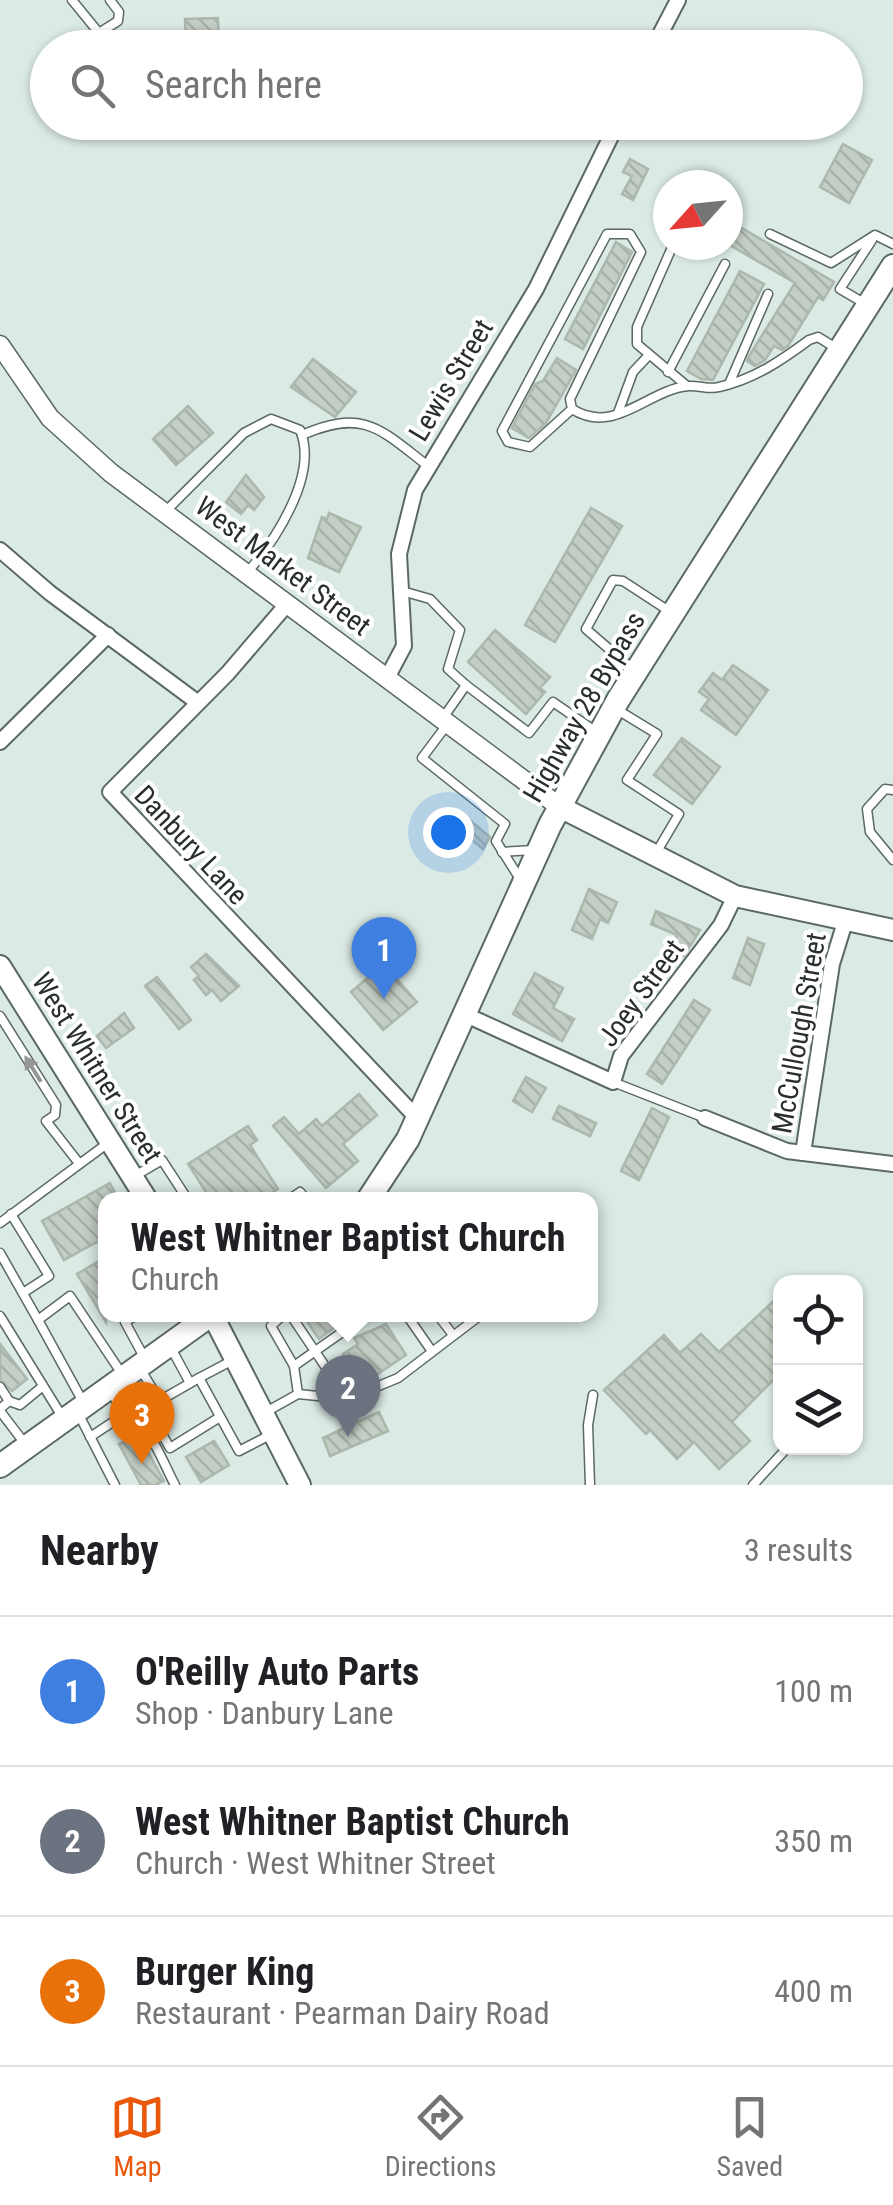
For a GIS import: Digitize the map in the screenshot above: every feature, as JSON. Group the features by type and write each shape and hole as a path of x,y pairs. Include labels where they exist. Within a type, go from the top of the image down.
{"highway":[{"name":"Highway 28 Bypass","path":"379,1192 417,1118 539,850 599,734 893,266"},
{"path":"0,1466 201,1322"}],"main road":[{"path":"560,807 735,896 893,930"},
{"name":"West Whitner Street","path":"0,966 141,1192"},
{"path":"216,1322 300,1485"}],"street":[{"path":"662,30 678,0"},
{"name":"Lewis Street","path":"388,678 404,646 399,554 406,514 428,466 536,289 609,140"},
{"name":"West Market Street","path":"2,352 50,418 111,473 560,807"},
{"path":"0,550 197,702"},
{"name":"Danbury Lane","path":"288,603 110,792 417,1118"},
{"path":"0,742 108,636"},
{"name":"Joey Street","path":"464,1014 613,1082 621,1056 721,925 735,896"},
{"name":"McCullough Street","path":"804,1154 832,964 844,922"},
{"path":"705,1118 804,1154 893,1164"}],"lane":[{"path":"72,0 97,30"},
{"path":"104,30 118,21 119,12 110,0"},
{"path":"572,409 530,447 508,442 502,431 607,234 620,231 630,234 641,252 570,399 572,409 589,420 687,386 729,384 764,371 809,340 818,338 840,350"},
{"path":"770,234 831,263 875,235"},
{"path":"875,235 893,244"},
{"path":"868,306 840,289 875,235"},
{"path":"666,260 637,327 637,344 687,386"},
{"path":"668,372 725,264"},
{"path":"729,384 768,294"},
{"path":"618,413 634,372 648,356"},
{"path":"164,512 244,433 271,420 288,423 302,435 306,445 303,472 264,555 246,574"},
{"path":"302,435 328,424 359,421 376,426 428,466"},
{"path":"636,672 586,630 605,589 613,580 623,581 673,613"},
{"path":"402,591 430,599 460,630 448,669 529,733 552,702 599,734"},
{"path":"466,685 422,758 505,824 496,841 523,884"},
{"path":"614,708 657,734 626,780 680,814 653,857"},
{"path":"893,790 885,788 867,809 870,832 893,860"},
{"path":"502,852 539,850"},
{"path":"0,1016 56,1105 54,1114 46,1120 78,1162"},
{"path":"613,1082 705,1118"},
{"path":"0,1223 78,1162 112,1141"},
{"path":"133,1177 162,1160 183,1192"},
{"path":"11,1214 49,1276 23,1292"},
{"path":"0,1253 38,1320 75,1411 115,1485"},
{"path":"38,1320 70,1296 129,1373 162,1405"},
{"path":"0,1316 43,1386 75,1411"},
{"path":"125,1414 129,1373 126,1322"},
{"path":"276,1322 271,1326 294,1366 298,1394"},
{"path":"293,1322 346,1399"},
{"path":"294,1366 351,1322"},
{"path":"412,1322 431,1350"},
{"path":"443,1322 452,1335"},
{"path":"264,1412 298,1394 346,1399 398,1378 471,1322"},
{"path":"0,1330 14,1338"},
{"path":"169,1345 220,1417 238,1451 274,1433"},
{"path":"220,1417 181,1436 170,1448 147,1408 162,1405 235,1359"},
{"path":"0,1386 10,1401 20,1405 43,1386"},
{"path":"590,1485 588,1425 594,1395"},
{"path":"10,1401 0,1410 26,1445"},
{"path":"90,1437 125,1414"},
{"path":"125,1414 140,1421 148,1432 175,1485"},
{"path":"196,1419 202,1428"},
{"path":"754,1485 782,1455"}],"building":[{"path":"218,18 218,30 185,30 185,19"},
{"path":"843,144 872,160 849,203 820,187"},
{"path":"630,159 648,169 633,200 622,194 632,176 623,172"},
{"path":"743,229 834,282 823,300 818,297 788,346 782,350 774,346 765,360 755,366 747,361 749,356 795,283 743,253"},
{"path":"616,242 632,252 583,349 565,339"},
{"path":"740,271 764,284 713,380 701,379 687,371"},
{"path":"557,358 576,370 546,423 529,438 512,428 535,384 543,381"},
{"path":"313,359 356,392 335,417 291,387"},
{"path":"188,406 213,433 176,465 153,439"},
{"path":"246,475 264,497 254,510 248,505 241,514 226,502"},
{"path":"591,508 622,526 555,642 525,625"},
{"path":"329,513 361,527 339,572 308,558 322,517 327,519"},
{"path":"495,630 550,677 540,688 545,692 526,714 468,662"},
{"path":"733,665 768,690 736,735 701,710 709,699 699,692 713,673 722,680"},
{"path":"682,738 720,767 692,804 654,775"},
{"path":"460,812 490,837 483,849 451,822"},
{"path":"589,889 617,902 608,923 600,919 592,939 572,930"},
{"path":"656,911 700,930 684,956 671,950 677,935 651,924"},
{"path":"748,938 764,944 750,985 733,978"},
{"path":"206,954 239,986 221,1001 212,990 206,995 194,980 199,976 191,967"},
{"path":"384,964 417,1002 383,1030 351,992"},
{"path":"535,973 563,988 553,1008 574,1019 562,1041 513,1014"},
{"path":"157,977 191,1020 179,1029 145,986"},
{"path":"694,1000 710,1010 662,1084 647,1074"},
{"path":"124,1013 134,1028 106,1048 97,1036"},
{"path":"526,1077 546,1088 532,1112 513,1101"},
{"path":"359,1094 377,1115 343,1144 358,1161 326,1188 273,1126 284,1117 299,1134 316,1119 322,1126"},
{"path":"559,1106 596,1123 590,1136 553,1119"},
{"path":"652,1108 669,1117 639,1180 621,1171"},
{"path":"248,1126 257,1140 250,1145 278,1189 206,1192 188,1164"},
{"path":"110,1183 115,1192 98,1192 98,1241 64,1260 42,1221"},
{"path":"98,1262 98,1309 77,1274"},
{"path":"773,1302 773,1380 732,1422 750,1441 719,1469 694,1442 677,1459 650,1430 646,1434 604,1390 664,1335 680,1353 701,1334 719,1352"},
{"path":"307,1322 341,1322 319,1339"},
{"path":"386,1324 406,1355 363,1384 343,1354 358,1344 354,1338"},
{"path":"0,1344 27,1379 12,1391 0,1380"},
{"path":"379,1412 388,1431 330,1456 323,1438"},
{"path":"138,1434 164,1481 155,1485 141,1485 119,1444"},
{"path":"214,1441 229,1465 201,1482 186,1457"}],"place":[{"name":"O'Reilly Auto Parts","path":"384,999"},
{"name":"West Whitner Baptist Church","path":"348,1437"},
{"name":"Burger King","path":"142,1464"}]}
